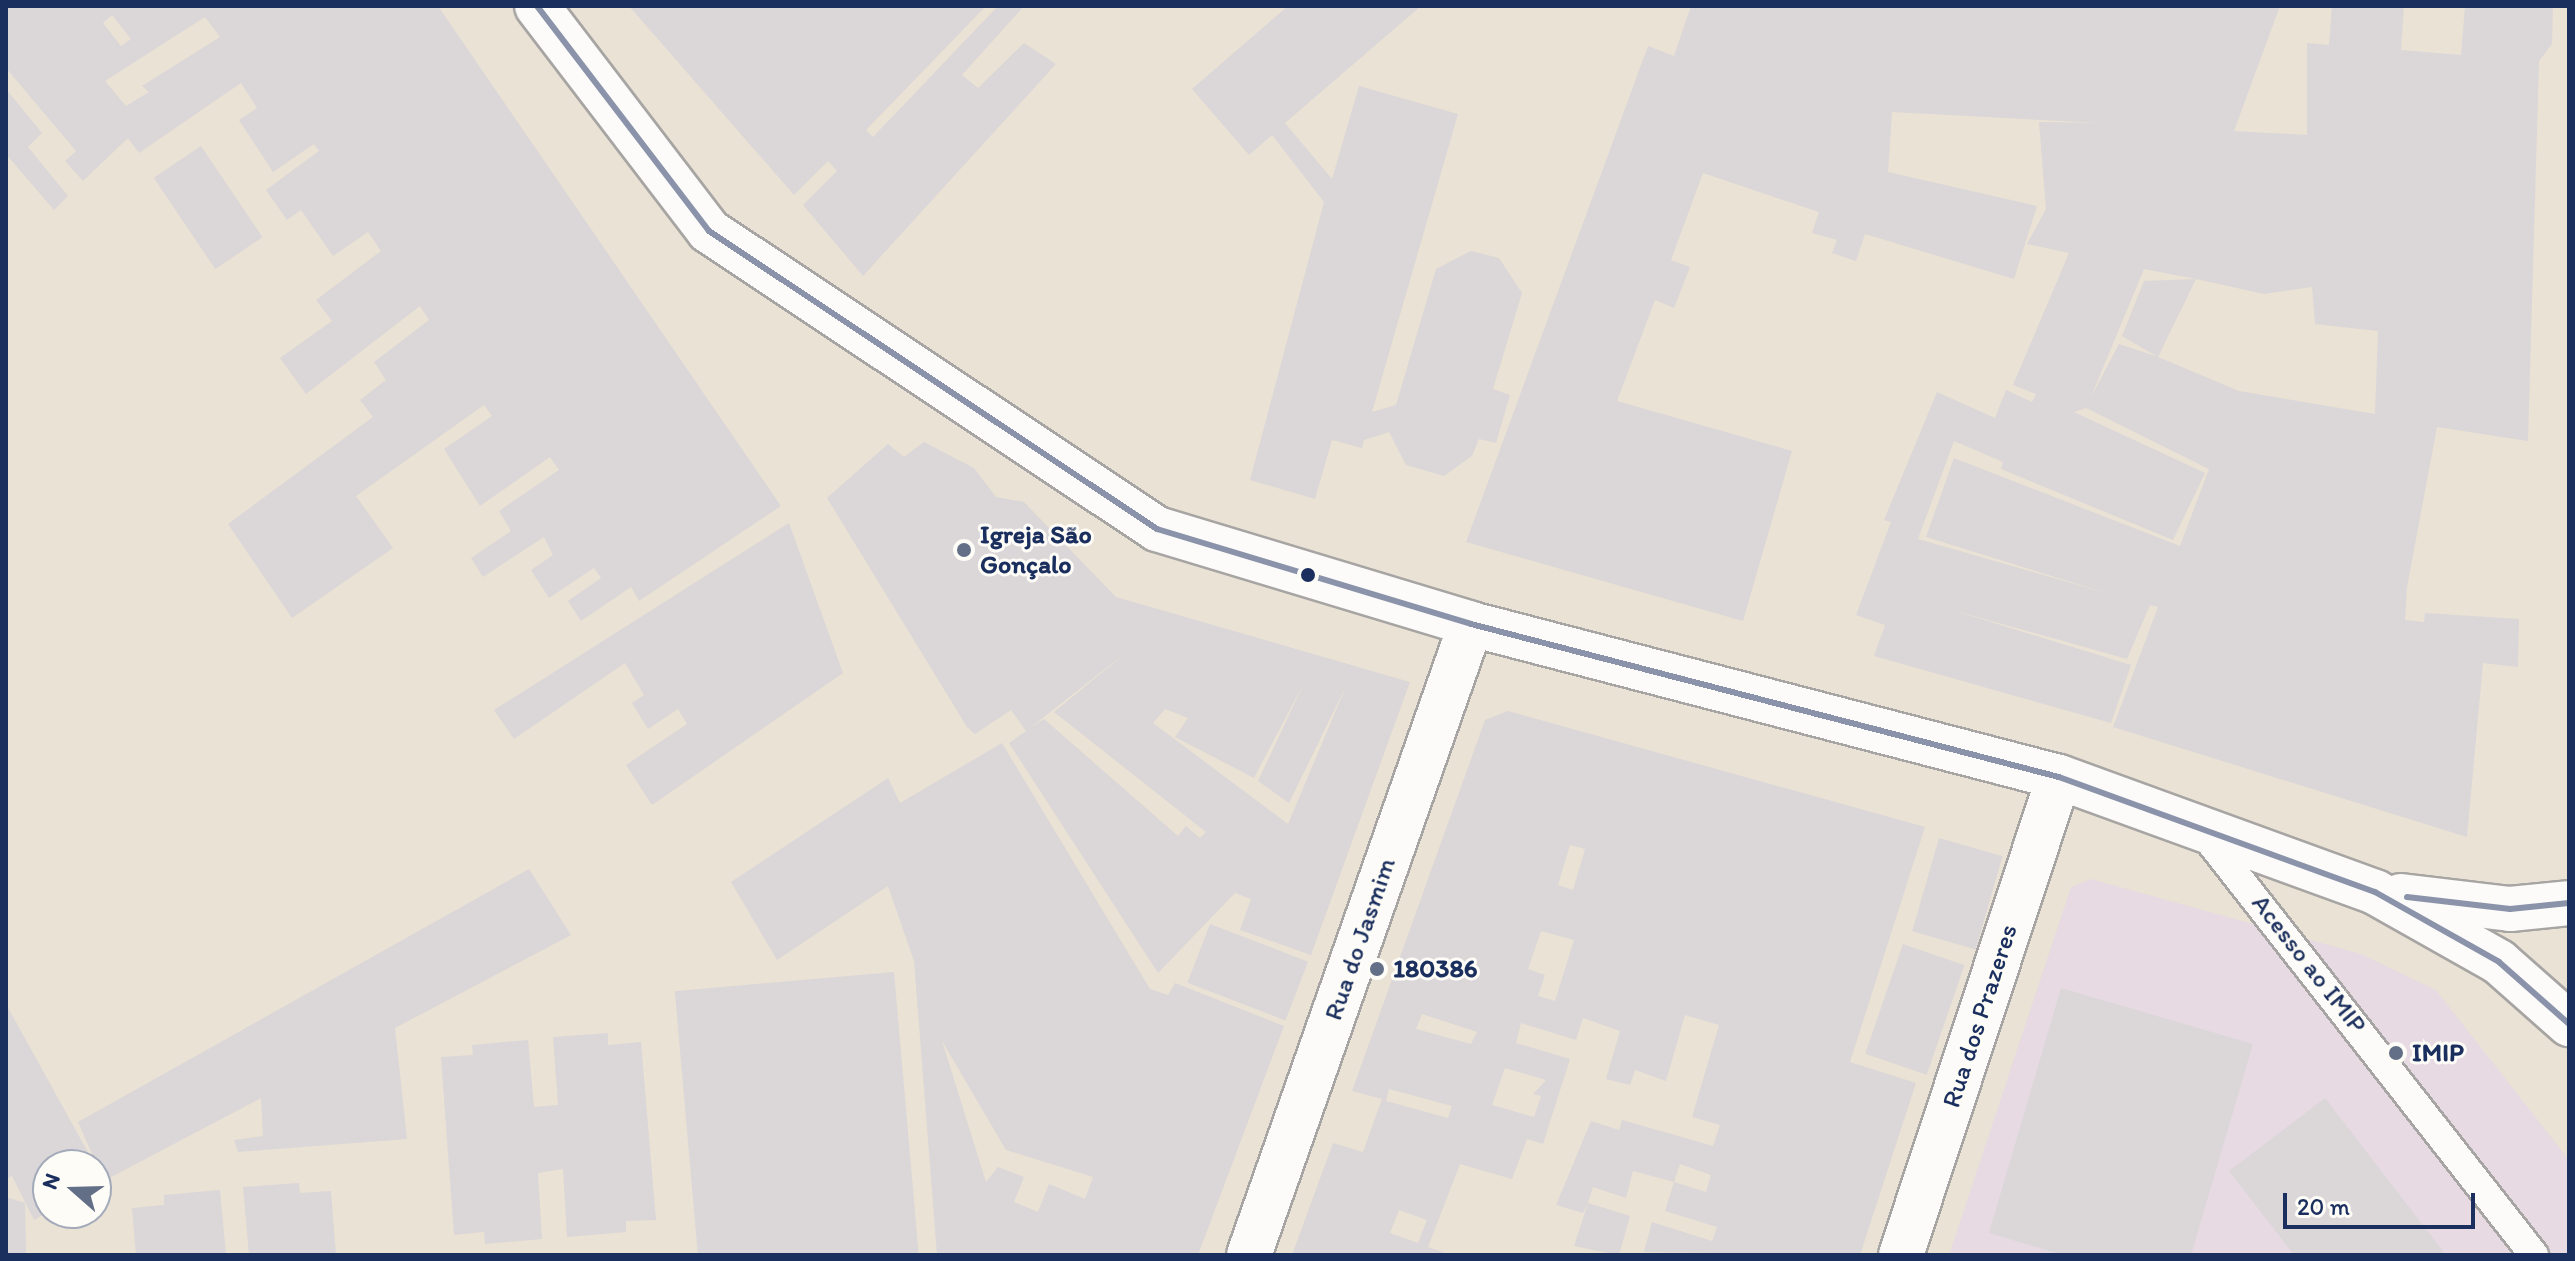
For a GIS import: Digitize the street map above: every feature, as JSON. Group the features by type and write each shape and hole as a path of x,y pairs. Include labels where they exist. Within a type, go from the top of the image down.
{"street":[{"path":"537,6 709,231 1157,529 1471,624 2059,777 2375,892 2499,962 2569,1024"},
{"name":"Rua do Jasmim","path":"1249,1255 1471,624"},
{"name":"Rua dos Prazeres","path":"1901,1255 2059,777"},
{"path":"2375,892 2510,909 2569,903"}],"lane":[{"name":"Acesso ao IMIP","path":"2198,827 2534,1255"}],"shaded area":[{"path":"2091,879 2361,954 2436,990 2569,1160 2569,1255 1949,1255 2071,887"}],"building":[{"path":"6,6 438,6 781,506 639,601 631,587 581,621 568,601 601,578 594,568 549,598 531,570 553,555 544,537 483,577 471,558 511,531 499,511 559,470 550,457 480,506 444,449 492,416 484,405 356,496 393,548 292,618 228,524 373,417 360,400 386,380 374,362 429,320 420,306 306,394 280,358 332,321 316,300 381,251 368,232 333,256 301,210 287,220 266,190 319,151 314,144 273,172 239,120 257,108 241,83 139,153 128,138 83,181 65,161 76,151 6,68","holes":["112,15 131,39 121,46 103,23","205,17 220,37 142,86 149,92 126,106 105,81"]},
{"path":"629,6 986,6 866,130 873,137 998,6 1024,6 962,75 978,88 1024,43 1056,64 863,276 803,205 837,171 828,161 794,195"},
{"path":"1288,6 1421,6 1285,123 1332,179 1359,86 1458,114 1372,412 1396,405 1436,269 1471,251 1499,258 1522,293 1493,389 1510,395 1496,443 1479,439 1472,456 1444,476 1406,465 1389,432 1364,440 1362,448 1332,440 1315,499 1250,480 1324,202 1272,135 1249,155 1192,89"},
{"path":"1691,6 2280,6 2234,131 2307,135 2307,43 2329,45 2332,6 2404,6 2401,50 2461,55 2465,6 2553,6 2552,44 2539,61 2528,441 2437,427 2407,587 2405,620 2424,622 2425,613 2519,619 2518,667 2483,663 2467,837 2113,727 2158,607 2150,605 2127,659 1949,609 2131,665 2111,723 1874,656 1885,625 1856,615 1891,522 1884,520 1937,392 1995,418 2006,390 2032,402 2036,394 2013,385 2069,253 2027,244 2046,209 2039,122 2100,123 1892,112 1888,172 2037,206 2014,279 1865,234 1856,261 1832,253 1837,240 1812,233 1819,212 1703,173 1671,260 1690,267 1674,308 1655,300 1617,401 1792,451 1743,621 1466,542 1648,46 1674,56","holes":["2144,269 2264,294 2312,287 2315,324 2378,331 2375,414 2239,391 2119,344 2090,399","2086,408 2209,469 2180,546 1954,458 1926,537 2113,595 1918,539 1954,441 2003,462 2001,469 2173,540 2205,473 2074,412"]},
{"path":"6,89 42,133 28,147 68,196 54,210 6,154"},
{"path":"201,146 263,237 215,269 154,178"},
{"path":"2196,279 2158,357 2122,336 2144,281"},
{"path":"924,442 974,468 996,497 1024,502 1116,597 1410,682 1311,955 1240,930 1251,899 1235,893 1158,973 1009,743 1026,731 1011,710 975,734 967,727 827,498 888,444 904,457","holes":["1133,647 1054,712 1206,832 1200,838 1186,826 1178,836 1044,719 1030,728","1305,681 1258,781 1289,803 1347,684 1288,824 1153,723 1165,709 1188,718 1175,737 1254,778"]},
{"path":"789,523 843,673 652,805 626,765 687,724 678,709 648,729 632,703 644,695 625,663 514,739 494,710"},
{"path":"1508,711 1925,827 1850,1062 1916,1083 1860,1255 1644,1252 1652,1222 1712,1241 1717,1227 1665,1211 1674,1182 1633,1171 1626,1198 1593,1187 1583,1213 1556,1205 1591,1121 1619,1130 1622,1120 1713,1146 1720,1125 1692,1117 1719,1025 1685,1015 1666,1081 1635,1070 1630,1085 1606,1079 1620,1031 1583,1018 1576,1040 1521,1023 1516,1043 1570,1059 1543,1144 1527,1139 1512,1179 1460,1164 1428,1247 1451,1255 1292,1255 1333,1143 1363,1152 1382,1099 1352,1091 1485,720","holes":["1570,845 1585,849 1573,890 1558,885","1541,931 1574,940 1555,1001 1538,996 1545,975 1528,969","1422,1014 1477,1032 1471,1044 1416,1029","1505,1068 1546,1080 1533,1094 1541,1096 1534,1117 1492,1105","1389,1089 1452,1106 1448,1118 1386,1101","1680,1164 1711,1175 1706,1192 1674,1182","1399,1210 1427,1220 1418,1243 1390,1233"]},
{"path":"1002,743 1150,989 1168,995 1175,983 1284,1026 1198,1255 937,1255 914,961 888,886 777,960 731,882 888,778 900,803","holes":["942,1041 1006,1150 1093,1177 1085,1199 1049,1184 1038,1212 1014,1202 1024,1177 998,1167 986,1182"]},
{"path":"1939,838 2002,856 1976,949 1912,931"},
{"path":"529,869 571,935 395,1028 407,1139 238,1152 234,1140 263,1136 261,1098 112,1177 112,1149 90,1149 78,1122"},
{"path":"1210,924 1308,962 1285,1020 1187,983"},
{"path":"1903,944 1964,965 1927,1075 1865,1054"},
{"path":"894,972 919,1255 698,1255 675,991"},
{"path":"2061,988 2253,1044 2191,1255 2063,1255 1989,1233"},
{"path":"6,1004 86,1149 32,1149 32,1216 12,1176 6,1179"},
{"path":"608,1033 608,1045 641,1042 656,1220 626,1221 626,1232 567,1237 563,1169 538,1173 542,1239 485,1244 484,1232 454,1235 441,1057 473,1055 472,1045 528,1040 534,1107 558,1105 553,1037"},
{"path":"2325,1098 2446,1255 2294,1255 2229,1171"},
{"path":"299,1183 300,1193 331,1191 336,1255 249,1255 243,1187"},
{"path":"220,1190 226,1255 136,1255 132,1208 164,1205 164,1195"},
{"path":"6,1197 25,1203 26,1255 6,1255"},
{"path":"1588,1203 1630,1216 1619,1255 1574,1246"}],"transit line":[{"path":"537,6 709,231 1157,529 1471,624 2059,777 2375,892 2499,962 2569,1024"},
{"path":"2407,897 2510,909 2569,903"}],"place":[{"name":"Igreja São Gonçalo","path":"964,550"},
{"name":"180386","path":"1377,969"},
{"name":"IMIP","path":"2396,1053"}]}
